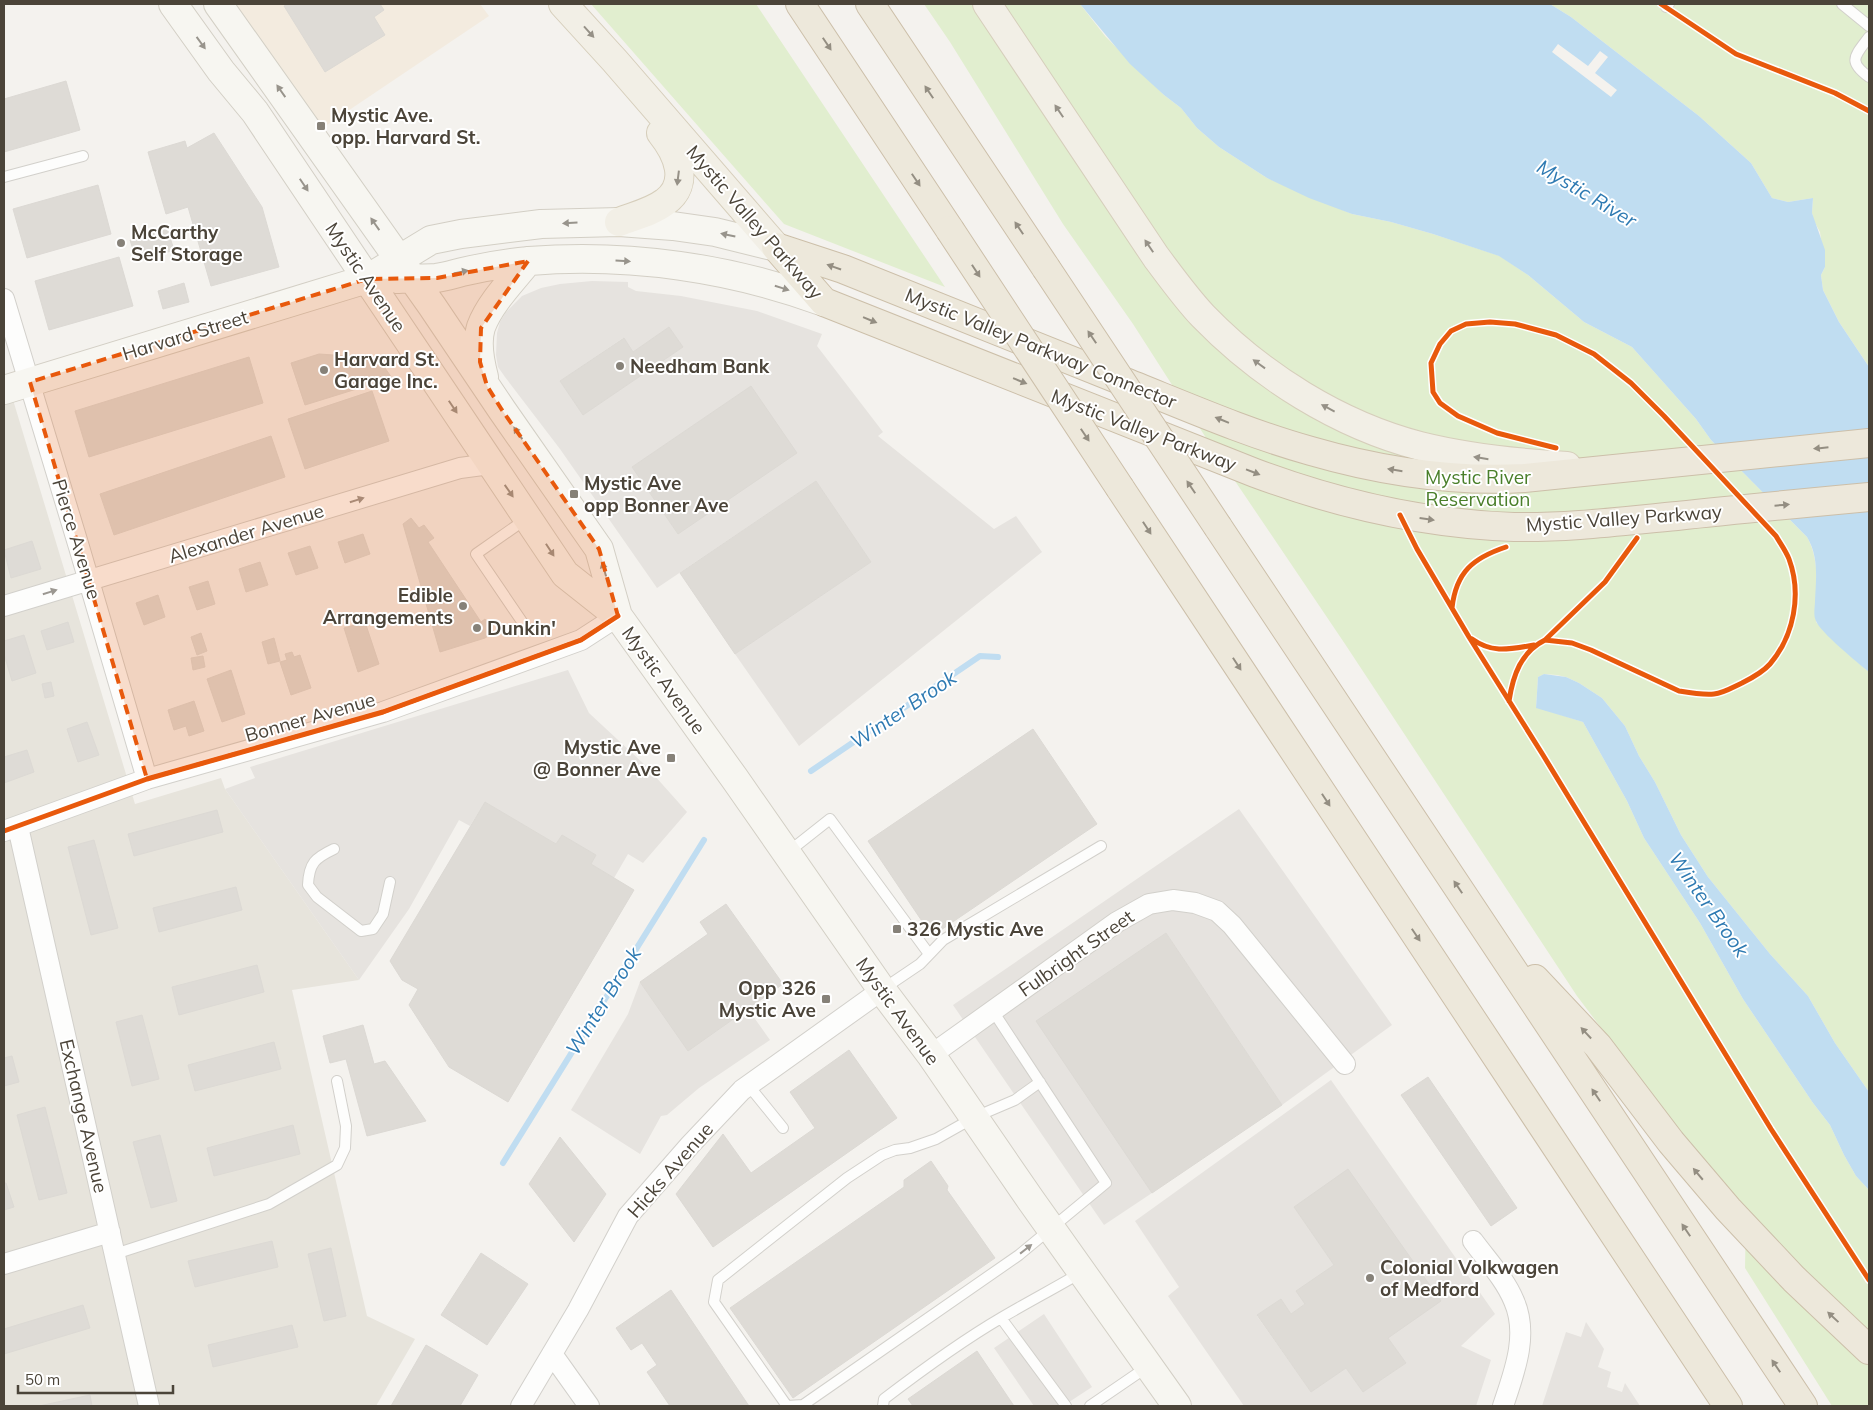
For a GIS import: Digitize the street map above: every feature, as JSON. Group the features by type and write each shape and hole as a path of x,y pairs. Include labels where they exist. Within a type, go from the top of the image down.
{"highway":[{"path":"800,4 1728,1406"},
{"path":"870,4 1803,1406"},
{"name":"Mystic Valley Parkway Connector","path":"776,247 842,270 1241,428 1347,461 1422,474 1497,479 1559,476 1687,460"},
{"name":"Mystic Valley Parkway","path":"776,247 824,302 1289,486 1361,507 1437,520 1513,527 1589,525 1869,497"},
{"path":"1687,460 1869,444"},
{"path":"1482,923 1598,1046 1671,1142 1734,1216 1794,1279 1869,1350"}],"main road":[{"name":"Mystic Avenue","path":"173,4 221,71 255,112 565,574 618,616 882,990 975,1117 1052,1230 1177,1406"},
{"name":"Mystic Avenue","path":"218,4 406,269 599,549 618,616"},
{"name":"Mystic Valley Parkway","path":"563,4 615,61 776,247"},
{"path":"987,4 1176,285 1216,329 1245,354 1286,384 1326,408 1381,433 1418,445 1461,455 1520,463 1570,466 1628,465 1687,460"},
{"path":"615,61 648,119 672,147 678,162 679,172 676,190 667,201 655,208 619,222"},
{"name":"Mystic Valley Parkway Connector","path":"406,269 431,240 461,234 541,224 619,222 673,226 715,232 776,247"},
{"path":"406,269 437,278 528,261 611,260 675,266 752,280 824,302"},
{"path":"487,386 480,362 481,328 493,305 528,261"},
{"name":"Harvard Street","path":"4,390 406,269"}],"street":[{"name":"Pierce Avenue","path":"4,299 148,779"},
{"name":"Alexander Avenue","path":"4,606 460,468 490,464"},
{"name":"Bonner Avenue","path":"11,829 148,779 383,712 580,640 618,616"},
{"name":"Exchange Avenue","path":"11,829 110,1232 149,1406"},
{"name":"Fulbright Street","path":"931,1055 1117,922 1149,904 1173,900 1194,903 1216,910 1232,925 1346,1064"},
{"name":"Hicks Avenue","path":"521,1406 578,1310 628,1216 690,1145 742,1090 882,990"},
{"path":"4,1264 110,1232"},
{"path":"1473,1241 1508,1288 1520,1319 1520,1347 1515,1370 1503,1406"},
{"path":"552,1354 589,1406"}],"lane":[{"path":"1842,4 1869,26"},
{"path":"1869,37 1858,52 1856,61 1858,69 1869,77"},
{"path":"4,177 84,156"},
{"path":"527,629 476,554 528,518"},
{"path":"787,853 830,819 929,954"},
{"path":"882,990 920,964 943,940 1101,846"},
{"path":"334,849 318,857 308,870 308,885 317,897 361,930 373,930 378,922 382,914 390,882"},
{"path":"994,1011 1106,1183 1052,1230 1000,1268 803,1405 786,1406 714,1302 718,1280 847,1178 882,1155 936,1139 975,1117 1016,1100 1040,1082"},
{"path":"115,1254 269,1204 337,1165 345,1148 346,1126 337,1081"},
{"path":"749,1086 783,1128"},
{"path":"884,1406 884,1399 930,1364 1001,1318 1043,1296 1082,1271"},
{"path":"1001,1318 1066,1406"},
{"path":"1090,1406 1149,1366"}],"highlighted area":[{"path":"528,261 481,328 480,362 487,386 502,410 599,549 618,616 581,640 383,712 147,779 30,382 367,279 437,278"}],"shaded area":[{"path":"231,4 480,4 489,16 321,129"},
{"path":"592,281 628,282 628,287 636,291 681,296 757,311 822,334 817,346 883,432 878,436 994,529 1016,516 1042,552 799,746 735,654 871,562 816,481 657,588 560,449 498,367 496,355 497,333 500,322 506,312 522,296 541,288","holes":["669,327 683,347 583,415 560,381 623,338 633,352","751,386 678,534 632,467"]},
{"path":"4,370 135,804 221,778 225,789 359,980 292,990 367,1316 415,1339 376,1406 4,1406"},
{"path":"568,670 589,713 646,766 687,812 643,863 628,854 614,878 591,864 596,855 562,835 556,844 485,802 470,826 459,820 409,909 359,980 225,789 255,778 250,767"},
{"path":"1239,809 1392,1025 1282,1105 1166,933 1037,1021 1152,1193 1104,1225 953,1005"},
{"path":"640,982 688,1050 748,1009 770,1040 699,1088 667,1115 661,1116 640,1154 571,1110 628,1014"},
{"path":"1331,1080 1495,1314 1461,1346 1491,1360 1476,1406 1244,1406 1168,1296 1179,1287 1135,1221","holes":["1348,1170 1388,1338 1406,1363 1363,1392 1346,1368 1311,1392 1257,1316 1281,1299 1291,1314 1305,1304 1334,1265 1294,1207"]},
{"path":"1044,1314 1092,1387 1063,1406 1034,1406 994,1348"},
{"path":"1586,1322 1604,1349 1598,1367 1611,1372 1607,1387 1622,1392 1625,1383 1640,1406 1542,1406 1566,1332 1581,1337"}],"green space":[{"path":"591,4 756,4 945,287 784,224"},
{"name":"Mystic River Reservation","path":"924,4 1080,4 1105,36 1164,95 1181,108 1197,128 1219,147 1267,178 1352,214 1391,222 1500,256 1528,275 1584,322 1632,347 1696,419 1711,440 1807,537 1816,567 1816,622 1869,672 1869,1092 1835,1043 1808,996 1770,954 1708,877 1681,835 1625,726 1602,698 1566,677 1544,674 1538,677 1536,707 1583,722 1627,801 1644,838 1700,923 1743,999 1830,1125 1856,1176 1869,1190 1869,1406 1832,1406 1745,1268 1746,1213 1691,1147 1577,996 1345,644 1208,441 1133,324 1063,224 950,42"},
{"path":"1550,4 1869,4 1869,367 1839,322 1823,290 1821,275 1825,267 1820,232 1812,213 1813,198 1788,202 1772,198 1751,163 1699,116 1571,17"}],"water":[{"name":"Mystic River","path":"1080,4 1550,4 1571,17 1699,116 1751,163 1772,198 1788,202 1813,198 1812,213 1825,250 1825,267 1821,275 1823,290 1839,322 1869,367 1869,672 1832,640 1815,619 1815,560 1807,537 1711,440 1696,419 1632,347 1584,322 1528,275 1499,256 1391,222 1352,214 1309,198 1267,178 1219,147 1197,128 1181,108 1130,64"},
{"path":"1544,674 1566,677 1579,683 1602,698 1625,726 1681,835 1708,877 1770,954 1808,996 1835,1043 1869,1092 1869,1190 1856,1176 1830,1125 1743,999 1700,923 1644,838 1627,801 1583,722 1536,708 1538,677"}],"pier":[{"path":"1558,44 1588,66 1600,51 1608,57 1595,73 1617,90 1611,97 1552,52"}],"building":[{"path":"288,4 380,4 384,10 374,17 385,35 325,72 284,6"},
{"path":"66,81 80,130 4,152 4,99"},
{"path":"214,133 262,207 279,267 211,286 188,207 166,214 148,152 185,141 187,148"},
{"path":"98,185 111,234 27,258 13,209"},
{"path":"167,228 174,250 137,262 130,240"},
{"path":"119,257 133,306 49,330 35,281"},
{"path":"184,283 189,302 163,309 158,291"},
{"path":"669,327 683,347 583,415 560,381 624,338 633,352"},
{"path":"319,354 378,358 392,378 305,405 291,363"},
{"path":"249,357 263,403 89,457 75,411"},
{"path":"751,386 797,453 678,534 632,467"},
{"path":"372,391 389,441 305,469 288,419"},
{"path":"271,436 285,477 114,535 100,494"},
{"path":"816,481 871,562 735,654 680,573"},
{"path":"411,518 419,528 424,525 434,538 428,542 481,622 485,619 494,632 485,638 440,652 403,524"},
{"path":"363,534 370,554 345,563 338,542"},
{"path":"32,541 41,569 11,578 4,550"},
{"path":"310,546 318,568 296,575 288,553"},
{"path":"260,562 268,585 246,592 239,569"},
{"path":"208,581 215,604 197,610 189,587"},
{"path":"158,595 165,617 144,625 136,603"},
{"path":"68,622 74,642 47,650 41,631"},
{"path":"365,622 379,664 358,672 344,628"},
{"path":"201,633 207,651 197,655 191,637"},
{"path":"24,635 36,673 12,681 4,654 4,641"},
{"path":"274,638 280,661 268,664 262,642"},
{"path":"292,652 294,657 300,655 311,688 291,695 280,662 287,660 285,654"},
{"path":"203,656 205,667 193,670 191,658"},
{"path":"231,670 245,714 222,722 207,679"},
{"path":"51,682 54,696 45,698 42,684"},
{"path":"194,701 204,731 189,736 186,726 174,730 168,710"},
{"path":"87,722 99,755 78,762 67,729"},
{"path":"1033,729 1097,824 932,936 868,841"},
{"path":"27,750 34,772 4,783 4,757"},
{"path":"485,802 556,844 562,835 596,855 591,864 634,890 508,1102 449,1067 409,1005 418,989 402,980 390,961"},
{"path":"217,810 223,832 134,856 128,834"},
{"path":"94,840 118,928 91,935 68,847"},
{"path":"236,887 242,910 159,932 153,908"},
{"path":"726,904 783,984 688,1051 640,982 708,934 700,922"},
{"path":"1166,933 1282,1105 1152,1193 1036,1021"},
{"path":"257,965 264,992 179,1015 172,987"},
{"path":"142,1015 159,1079 132,1086 116,1022"},
{"path":"363,1025 374,1064 385,1061 426,1121 367,1136 346,1059 330,1063 323,1036"},
{"path":"274,1042 281,1069 195,1091 188,1065"},
{"path":"849,1050 897,1118 713,1247 676,1194 723,1134 751,1173 815,1128 790,1092"},
{"path":"12,1056 19,1082 4,1086 4,1058"},
{"path":"1428,1077 1517,1208 1491,1226 1401,1095"},
{"path":"45,1107 67,1193 39,1200 17,1115"},
{"path":"293,1125 300,1154 214,1176 207,1148"},
{"path":"160,1135 177,1201 151,1208 133,1142"},
{"path":"560,1137 606,1194 574,1242 529,1184"},
{"path":"931,1161 948,1186 947,1190 995,1258 793,1398 730,1308 904,1187 904,1180"},
{"name":"Colonial Volkwagen of Medford","path":"1348,1169 1441,1301 1388,1338 1406,1363 1363,1392 1346,1368 1311,1392 1257,1315 1281,1299 1291,1314 1305,1304 1296,1291 1334,1265 1294,1207"},
{"path":"4,1183 6,1183 14,1207 4,1210"},
{"path":"272,1241 278,1267 195,1287 188,1261"},
{"path":"331,1248 346,1316 324,1321 308,1254"},
{"path":"481,1253 528,1284 487,1345 441,1315"},
{"path":"671,1290 749,1406 670,1406 647,1372 657,1365 642,1343 631,1350 616,1328"},
{"path":"83,1305 90,1328 4,1354 4,1329"},
{"path":"292,1325 298,1347 213,1367 208,1345"},
{"path":"426,1345 478,1375 460,1406 391,1406"},
{"path":"977,1351 1014,1406 913,1406 908,1399"},
{"path":"90,1395 92,1406 39,1406"}],"waterway":[{"name":"Winter Brook","path":"811,771 980,656 998,657"},
{"name":"Winter Brook","path":"503,1163 704,840"}],"cycle path":[{"path":"1661,4 1736,54 1835,93 1869,111"},
{"path":"1545,640 1572,643 1591,650 1679,691 1714,694 1750,679 1770,664 1785,641 1790,628 1795,600 1793,572 1785,550 1776,536 1664,416 1631,383 1594,354 1556,335 1515,324 1490,322 1466,324 1451,331 1440,344 1431,363 1433,392 1440,403 1458,416 1497,433 1556,448"},
{"path":"1400,515 1417,549 1469,637 1771,1129 1869,1280"},
{"path":"1509,701 1516,673 1524,658 1605,582 1637,538"},
{"path":"1452,608 1457,585 1468,568 1484,556 1506,547"},
{"path":"4,831 147,779 383,712 581,640 618,616"},
{"path":"1472,639 1495,649 1534,645"}],"place":[{"name":"Mystic Ave. opp. Harvard St.","path":"321,126"},
{"name":"McCarthy Self Storage","path":"121,243"},
{"name":"Needham Bank","path":"620,366"},
{"name":"Harvard St. Garage Inc.","path":"324,370"},
{"name":"Mystic Ave opp Bonner Ave","path":"574,494"},
{"name":"Edible Arrangements","path":"463,606"},
{"name":"Dunkin'","path":"477,628"},
{"name":"Mystic Ave @ Bonner Ave","path":"671,758"},
{"name":"326 Mystic Ave","path":"897,929"},
{"name":"Opp 326 Mystic Ave","path":"826,999"},
{"name":"Colonial Volkwagen of Medford","path":"1370,1278"}]}
